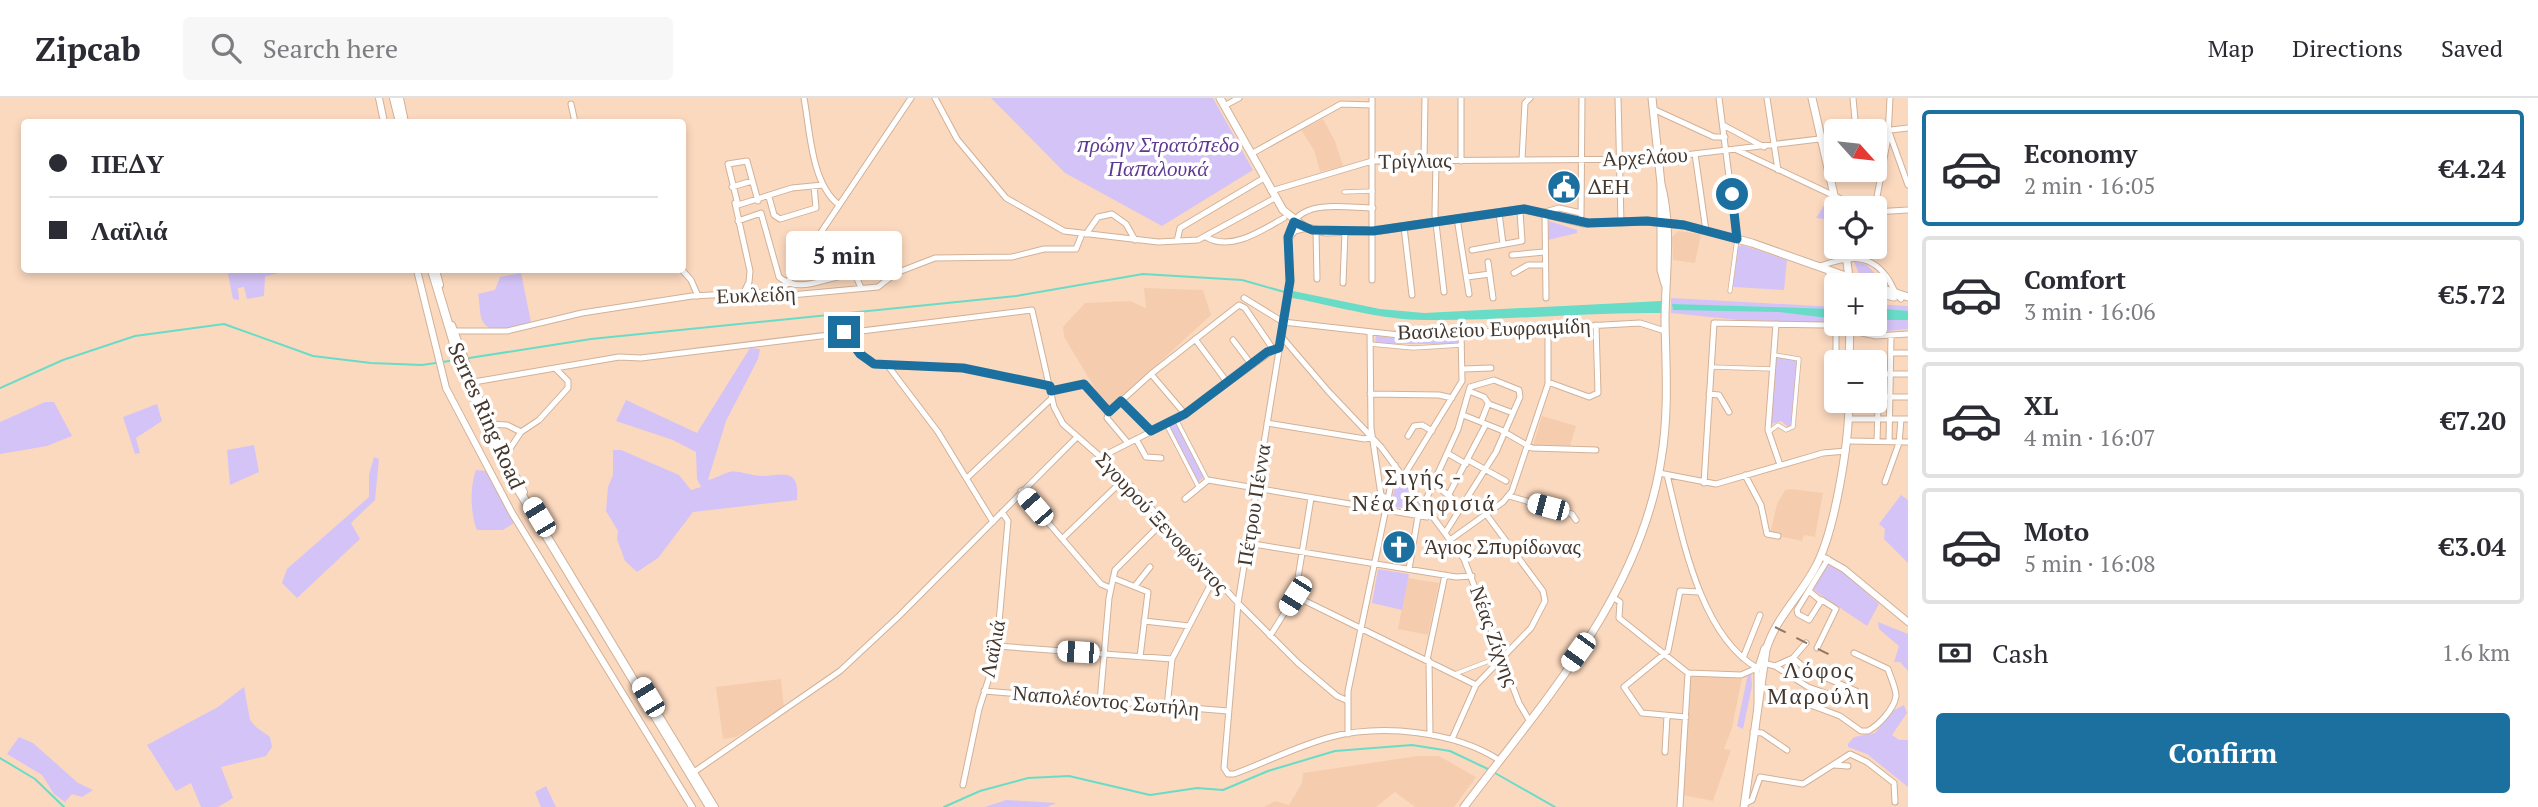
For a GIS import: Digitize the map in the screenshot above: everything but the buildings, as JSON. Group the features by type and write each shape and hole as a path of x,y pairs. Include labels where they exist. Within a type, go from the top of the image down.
{"main road":[{"path":"397,98 401,119"},
{"path":"1220,98 1280,207 1294,222 1306,229 1373,231 1457,218 1520,212 1524,209 1581,223 1637,223 1692,228 1737,239 1832,273"},
{"path":"1464,807 1614,598 1640,541 1663,474 1666,409 1665,288 1661,184 1652,98"},
{"path":"1812,98 1835,196"},
{"path":"1663,225 1678,229 1692,228"},
{"path":"1663,225 1667,238 1665,288"},
{"path":"1667,238 1678,229"},
{"name":"Serres Ring Road","path":"435,273 452,343 466,370 485,426 520,496 710,807"},
{"path":"1744,806 1760,686 1760,665 1768,643 1825,558 1848,440 1849,415"}],"street":[{"path":"379,98 383,119"},
{"path":"804,98 823,185 838,204"},
{"path":"781,292 911,98"},
{"path":"935,98 957,139 1006,198 1059,230 1135,240 1196,241 1206,237 1217,241 1239,240 1284,218"},
{"path":"1224,106 1239,98"},
{"path":"1424,161 1425,98"},
{"path":"1461,98 1461,161"},
{"path":"1581,223 1582,98"},
{"path":"1618,98 1621,223"},
{"path":"1719,98 1737,239 1730,291"},
{"path":"1767,98 1778,170"},
{"path":"1853,98 1855,119"},
{"path":"1887,138 1890,98"},
{"path":"1522,160 1525,100"},
{"path":"1251,153 1347,101 1372,101 1372,279"},
{"path":"571,104 574,119"},
{"path":"1653,108 1714,137 1725,137"},
{"path":"1654,124 1668,116"},
{"path":"1723,125 1764,147"},
{"path":"1888,130 1908,128"},
{"path":"1888,130 1908,185"},
{"name":"Αρχελάου","path":"1522,160 1659,159 1824,139"},
{"path":"1887,146 1893,145"},
{"path":"1737,150 1831,196"},
{"path":"1695,155 1706,231"},
{"name":"Τρίγλιας","path":"1206,237 1273,194 1372,161 1522,160"},
{"path":"743,294 749,282 750,271 727,167 729,164 747,161 758,201"},
{"path":"1436,161 1435,221 1444,292"},
{"path":"1177,241 1180,228 1264,178"},
{"path":"732,187 752,181"},
{"path":"735,202 739,205 792,188 823,185"},
{"path":"769,197 774,215 780,219 816,208 814,186"},
{"path":"1344,192 1373,191"},
{"name":"Πέτρου Πέννα","path":"1280,207 1289,240 1291,275 1281,335 1276,348 1267,423 1238,603 1224,766 1226,772 1232,774 1297,748 1348,734"},
{"path":"1289,240 1294,222 1305,210 1373,208"},
{"path":"1546,298 1545,213 1559,208 1581,213"},
{"path":"1887,211 1908,210"},
{"path":"1472,250 1522,241 1520,212"},
{"path":"738,221 761,214 779,277 788,282 796,286 808,285 832,276 847,275 856,276 861,288"},
{"path":"1084,234 1097,217 1112,214 1126,225 1135,240"},
{"path":"1499,214 1503,244"},
{"path":"1457,218 1469,294"},
{"path":"1404,227 1412,295"},
{"path":"1289,240 1294,232 1306,229"},
{"path":"1316,231 1317,279"},
{"path":"1343,283 1345,232"},
{"name":"Ευκλείδη","path":"454,331 507,331 586,312 698,296 781,292 791,295 882,286 896,273 935,258 1012,257 1041,249 1076,249 1084,234"},
{"path":"1512,255 1544,252"},
{"path":"1822,268 1842,259"},
{"path":"1859,259 1881,270 1903,297"},
{"path":"1488,262 1493,298"},
{"path":"1514,273 1528,265 1545,265"},
{"path":"417,273 442,375 512,513 692,807"},
{"path":"435,273 466,370 474,382 489,424 505,456 715,807"},
{"path":"685,273 698,296"},
{"path":"1467,277 1490,274"},
{"path":"1887,286 1890,282"},
{"name":"Βασιλείου Ευφραιμίδη","path":"1244,298 1283,322 1413,336 1548,330 1596,325 1644,324 1655,330 1665,326"},
{"path":"1101,457 1185,414 1276,348 1245,309 1239,305 1151,374 1109,412 1107,418 1128,443"},
{"name":"Σγουρού Ξενοφώντος","path":"844,332 1034,312 1052,398 1060,419 1165,520 1214,578 1270,636 1303,668 1346,700"},
{"path":"1704,483 1714,323 1824,326"},
{"path":"1776,324 1768,433 1780,465"},
{"path":"1548,382 1589,397 1598,393 1596,325"},
{"path":"1450,540 1509,496 1548,382 1548,330"},
{"path":"474,382 557,370 619,357 641,358 844,332 869,361 887,366 963,368 1050,388 1084,384 1109,412"},
{"path":"1370,332 1372,437 1381,495 1388,499"},
{"path":"1403,477 1462,381 1461,334"},
{"path":"1887,335 1908,334"},
{"name":"Νέας Ζίχνης","path":"1281,335 1328,391 1372,437 1450,540 1472,576 1500,659 1529,720"},
{"path":"1889,441 1891,336"},
{"path":"1195,339 1227,382"},
{"path":"1233,340 1251,364"},
{"path":"1370,344 1413,348 1462,345"},
{"path":"1891,353 1908,353"},
{"path":"1768,433 1778,425 1786,430 1792,428 1797,400 1799,359 1773,355"},
{"path":"887,366 938,432 993,522"},
{"path":"1710,367 1772,369"},
{"path":"1463,369 1490,368"},
{"path":"505,456 521,432 539,420 568,388 568,381 557,370"},
{"path":"1151,374 1185,414"},
{"path":"1890,374 1908,374"},
{"path":"1445,533 1485,469 1520,395 1519,390 1494,380 1470,389"},
{"path":"1470,389 1484,397 1488,404 1513,413"},
{"path":"1424,504 1463,415 1470,389"},
{"path":"1370,394 1439,395 1452,398"},
{"path":"1709,394 1719,395 1729,412"},
{"path":"1889,397 1908,397"},
{"path":"967,478 1052,398"},
{"path":"1121,401 1151,431"},
{"path":"1449,494 1484,423 1488,404"},
{"path":"1845,413 1878,419 1908,419"},
{"path":"1877,413 1877,441"},
{"path":"1463,415 1504,432 1527,447 1596,450"},
{"path":"1176,419 1208,480"},
{"path":"1885,482 1900,441 1901,419"},
{"path":"1267,423 1365,439 1372,437"},
{"path":"489,424 506,425 521,432"},
{"path":"1166,424 1198,486"},
{"path":"1408,436 1414,426 1422,425 1432,431"},
{"path":"694,772 840,671 1077,437"},
{"path":"1136,439 1146,457 1161,458"},
{"path":"1848,440 1908,442"},
{"path":"1793,657 1806,669 1856,691 1858,699 1851,702 1808,687 1775,666 1760,665 1743,658 1728,641 1699,592 1663,474 1717,484 1825,453 1846,451"},
{"path":"1447,453 1506,481"},
{"path":"1395,465 1346,700 1348,734 1430,734 1452,738 1497,762"},
{"path":"1745,475 1761,505 1767,534 1778,536"},
{"path":"1062,539 1124,479"},
{"path":"1185,499 1208,480 1418,516 1427,517 1431,514"},
{"path":"1434,484 1462,506"},
{"path":"1021,491 1101,584 1110,588"},
{"path":"1509,496 1572,514 1576,520"},
{"path":"1270,636 1295,596 1311,498"},
{"name":"Λαϊλιά","path":"963,785 997,646 1008,521 1002,512"},
{"path":"1452,738 1476,685 1531,628 1545,598 1486,514"},
{"path":"1409,569 1418,516"},
{"path":"1100,702 1113,578 1119,565 1165,520"},
{"path":"1247,543 1444,575 1472,576"},
{"path":"1821,600 1810,619 1798,614 1797,610 1825,558 1844,569 1908,622"},
{"path":"1135,586 1150,567"},
{"path":"1430,734 1428,661 1444,575"},
{"path":"1113,578 1148,592 1140,657"},
{"path":"1167,707 1172,659 1214,578"},
{"path":"1686,717 1642,713 1624,687 1669,649 1679,592 1699,592"},
{"path":"1809,592 1836,609 1817,648"},
{"path":"1295,596 1476,685"},
{"path":"1614,598 1620,601 1619,618 1688,673 1741,675 1760,665"},
{"path":"1743,658 1760,615"},
{"path":"1144,621 1189,626"},
{"path":"1775,666 1793,657 1806,643"},
{"path":"997,646 1172,659"},
{"path":"1760,686 1840,716 1861,731 1868,731 1884,717 1896,692 1888,669 1854,653"},
{"path":"1454,674 1500,659"},
{"path":"1757,708 1754,698 1760,665"},
{"path":"1680,807 1688,673"},
{"name":"Ναπολέοντος Σωτήλη","path":"984,691 1228,711"},
{"path":"1665,752 1667,716"},
{"path":"1753,732 1762,733 1787,750"},
{"path":"1745,785 1760,777 1802,784 1849,754 1867,762 1894,783 1895,802"},
{"path":"1834,765 1847,766"},
{"path":"1744,806 1752,800 1760,777"}],"shaded area":[{"path":"1323,119 1335,141 1343,166 1320,172 1314,150 1301,130"},
{"path":"1678,231 1701,234 1695,263 1673,260 1672,237"},
{"path":"1144,288 1203,290 1211,315 1108,410 1064,337 1063,327 1085,303 1130,301 1146,308"},
{"path":"1542,416 1576,426 1570,446 1533,445"},
{"path":"1785,490 1823,493 1815,537 1804,535 1802,541 1770,534 1777,504"},
{"path":"1408,578 1439,583 1428,635 1398,629"},
{"path":"1691,676 1742,678 1732,728 1724,749 1731,750 1713,801 1683,795"},
{"path":"781,679 784,708 736,737 723,739 716,687"},
{"path":"1418,756 1439,756 1476,777 1454,807 1415,807 1395,792 1376,807 1264,807 1275,801 1289,805 1302,783 1303,773"}],"green space":[{"name":"πρώην Στρατόπεδο Παπαλουκά","path":"991,98 1213,98 1253,170 1162,226 1065,173"},
{"path":"1824,206 1824,219 1816,218"},
{"path":"1549,221 1577,230 1577,233 1548,240"},
{"path":"1742,245 1787,260 1784,290 1733,287 1738,247"},
{"path":"1854,261 1867,265 1875,273 1859,273"},
{"path":"278,273 265,276 264,296 247,299 244,287 238,288 239,300 233,299 228,274"},
{"path":"521,273 531,322 505,330 492,329 483,322 478,294 495,290 500,277"},
{"path":"1671,298 1824,306 1824,323 1740,320 1671,313"},
{"path":"1887,305 1908,306 1908,329 1887,331"},
{"path":"1376,336 1415,340 1457,337 1459,344 1375,344"},
{"path":"750,348 760,349 758,359 726,421 708,480 733,472 758,476 788,475 796,482 797,500 693,512 658,558 637,572 625,561 617,539 618,531 606,511 608,487 613,475 613,450 621,450 679,475 691,490 701,487 697,479 696,452 673,440 616,421 626,400 697,433"},
{"path":"1776,357 1798,360 1792,425 1788,427 1781,421 1771,424"},
{"path":"45,402 54,402 72,436 47,446 0,454 0,422"},
{"path":"157,404 162,421 136,438 140,453 135,454 123,417"},
{"path":"1176,422 1204,477 1198,482 1169,426"},
{"path":"254,445 259,472 230,485 227,450"},
{"path":"374,457 379,459 375,500 351,523 360,539 297,598 282,583 287,569 369,497 369,475"},
{"path":"476,470 486,471 514,523 503,530 477,530 472,500"},
{"path":"1398,475 1423,510 1422,511 1390,506"},
{"path":"1901,495 1908,500 1908,563 1884,539 1885,529 1879,524"},
{"path":"1828,565 1843,572 1879,604 1867,626 1815,591 1813,587"},
{"path":"1378,569 1409,574 1402,610 1372,603"},
{"path":"1878,622 1908,634 1908,671 1900,662 1894,662 1899,646 1879,629"},
{"path":"1751,672 1752,686 1743,729 1737,726 1748,674"},
{"path":"244,687 250,720 270,737 272,747 266,756 221,767 233,798 218,807 201,807 191,783 176,791 147,745 218,707"},
{"path":"1904,705 1907,713 1892,735 1899,740 1908,740 1908,787 1867,754 1848,747 1854,737 1875,733 1892,711"},
{"path":"19,737 33,743 78,783 93,790 82,797 72,794 65,802 54,794 42,775 7,754"},
{"path":"546,786 556,807 541,807 535,792"},
{"path":"1006,800 1056,803 1047,807 985,807"}],"water":[{"path":"1293,291 1380,309 1424,313 1661,301 1661,313 1409,319 1292,298"},
{"path":"1672,304 1824,309 1824,318 1779,312 1673,310"},
{"path":"1887,309 1908,311 1908,320 1887,320"}],"waterway":[{"path":"469,358 591,339 1016,296 1143,274 1242,280 1288,293"},
{"path":"0,388 63,360 135,336 224,324 313,356 371,363 422,365 456,360"},
{"path":"944,807 980,791 1028,778 1069,776 1150,795 1197,788 1223,790 1268,771 1335,751 1412,745 1450,751 1490,770"},
{"path":"0,758 35,779 64,807"},
{"path":"1495,773 1555,807"}],"railway":[{"path":"1775,627 1830,655"}],"place":[{"name":"ΔΕΗ","path":"1564,187"},
{"name":"Άγιος Σπυρίδωνας","path":"1399,547"}],"district":[{"name":"Σιγής - Νέα Κηφισιά","path":"1424,490"},
{"name":"Λόφος Μαρούλη","path":"1819,683"}],"route":[{"path":"844,332 863,356 879,365 963,368 1050,386 1051,391 1084,384 1109,412 1121,401 1151,431 1185,414 1267,352 1279,348 1291,273 1288,237 1294,222 1306,229 1326,232 1373,231 1520,212 1524,209 1588,223 1647,221 1684,225 1737,239 1732,194"}]}
